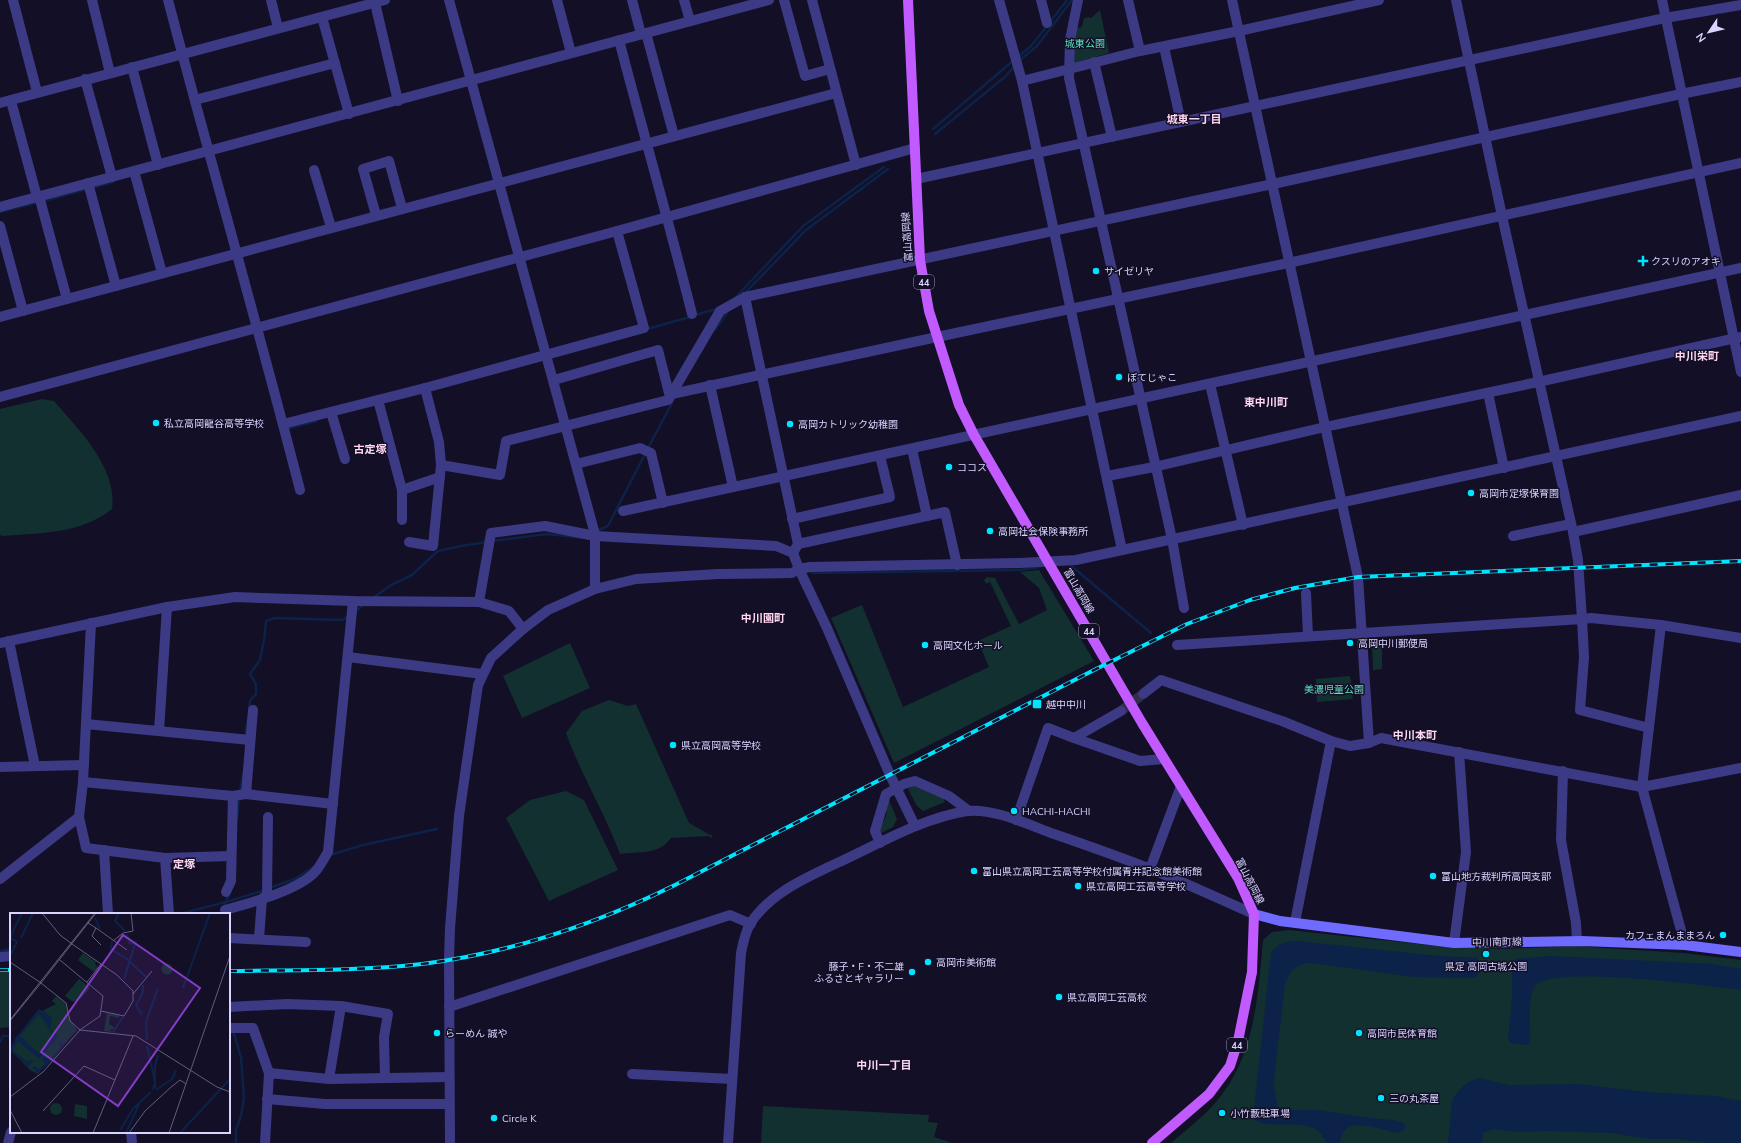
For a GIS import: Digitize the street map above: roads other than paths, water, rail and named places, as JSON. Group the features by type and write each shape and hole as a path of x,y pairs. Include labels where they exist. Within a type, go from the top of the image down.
{"main road":[{"name":"富山高岡線","path":"908,0 920,260 929,311 959,405 974,435 1142,723 1238,878 1254,914 1252,972 1243,1019 1230,1066 1209,1094 1152,1143"},
{"name":"中川南町線","path":"1254,914 1280,921 1454,943 1577,941 1685,945 1741,952"}],"street":[{"path":"13,0 37,92"},
{"path":"92,0 110,73"},
{"path":"168,0 235,254 258,327 300,490"},
{"path":"271,0 278,28"},
{"path":"449,0 576,464 592,533 595,589"},
{"path":"557,0 571,53"},
{"path":"632,0 644,34 674,136"},
{"path":"684,0 690,21"},
{"path":"0,207 89,187 112,177 644,34 690,21 732,5 769,0"},
{"path":"784,0 805,76 830,69"},
{"path":"812,0 856,165"},
{"path":"999,0 1022,81 1069,294 1070,310 1122,550"},
{"path":"1041,0 1047,23"},
{"path":"1078,0 1070,40 1069,78 1154,467 1172,539 1184,608"},
{"path":"1128,0 1140,51"},
{"path":"1232,0 1273,184 1288,263 1358,577 1369,743"},
{"path":"1022,81 1140,51 1379,0"},
{"path":"1456,0 1523,314 1556,456 1578,560 1584,657 1580,710 1649,728"},
{"path":"1662,0 1681,94 1698,163 1698,172 1720,272 1737,338 1741,372"},
{"path":"0,103 380,1 398,101"},
{"path":"916,179 1665,18 1741,5"},
{"path":"322,17 349,114"},
{"path":"619,40 646,143 668,216 692,314"},
{"path":"1164,47 1181,122"},
{"path":"1094,62 1112,137"},
{"path":"195,100 335,63"},
{"path":"132,67 158,165"},
{"path":"85,79 112,177"},
{"path":"441,465 500,475 506,441 668,400 720,311 745,297 1741,82"},
{"path":"0,317 402,208 836,93"},
{"path":"11,101 68,299"},
{"path":"0,397 520,257 915,148"},
{"path":"376,215 363,169 389,161 402,208"},
{"path":"671,395 710,385 1118,300 1741,163"},
{"path":"314,170 331,228"},
{"path":"134,171 162,273"},
{"path":"89,187 116,286"},
{"path":"0,226 23,311"},
{"path":"283,424 425,388 644,328 617,230"},
{"path":"623,511 912,449 1092,408 1210,384 1523,314 1741,268"},
{"path":"745,297 798,544 793,553"},
{"path":"1106,476 1154,467 1325,427 1737,338"},
{"path":"554,380 658,350 671,395"},
{"path":"1210,384 1243,525"},
{"path":"710,385 733,487"},
{"path":"409,542 433,546 441,465 439,442 425,388"},
{"path":"1488,393 1504,468"},
{"path":"378,400 402,490 402,520"},
{"path":"331,412 345,459"},
{"path":"450,1143 448,1077 450,928 459,816 478,684 491,658 523,629 548,610 595,589 636,579 718,574 792,573 799,569 810,567 1076,560 1741,416"},
{"path":"576,464 640,448 651,453 663,502"},
{"path":"912,449 927,516"},
{"path":"792,519 890,497 880,456"},
{"path":"402,490 440,477"},
{"path":"1513,536 1572,528 1741,495"},
{"path":"798,544 945,512 957,564"},
{"path":"479,602 491,533 545,526 592,533 776,546 793,553 896,788 915,826"},
{"path":"1306,593 1308,636"},
{"path":"35,766 5,642 167,607 235,597 353,601 479,602 509,611 523,629"},
{"path":"225,910 266,893 302,882 314,872 328,852 353,601"},
{"path":"159,731 167,607"},
{"path":"1177,645 1591,618 1661,625 1741,638"},
{"path":"91,623 83,782 79,817 86,848 165,858 231,856"},
{"path":"1661,625 1642,787 1685,945"},
{"path":"348,657 482,674"},
{"path":"1143,694 1161,680 1282,721 1331,741 1350,746 1369,743 1381,738 1642,787 1741,768"},
{"path":"246,794 253,710"},
{"path":"1074,738 1121,711"},
{"path":"86,724 250,740"},
{"path":"1016,820 1048,728 1140,761 1164,759"},
{"path":"1295,922 1331,741"},
{"path":"1454,943 1466,852 1459,752"},
{"path":"0,767 84,765"},
{"path":"1563,771 1561,840 1576,917 1577,941"},
{"path":"880,843 875,831 886,794 896,788 915,781 949,796 969,811"},
{"path":"83,782 233,796 246,794 333,804"},
{"path":"1150,869 1181,786"},
{"path":"226,892 231,881 234,817 233,796"},
{"path":"728,1143 741,953 745,937 751,924 771,900 791,886 915,826 947,815 969,811 989,812 1016,820 1150,869 1254,914"},
{"path":"0,879 79,817"},
{"path":"259,938 266,893 268,817"},
{"path":"104,850 108,913"},
{"path":"165,858 169,913"},
{"path":"449,1006 730,915 751,924"},
{"path":"230,938 259,938 306,942"},
{"path":"0,957 10,956"},
{"path":"230,1007 287,1004 341,1006 388,1014 384,1037 385,1078"},
{"path":"329,1079 341,1006"},
{"path":"230,1028 253,1028 269,1073 265,1143"},
{"path":"269,1073 329,1079 448,1077"},
{"path":"632,1074 732,1079"},
{"path":"267,1099 325,1104 449,1104"},
{"path":"8,1143 11,1133"},
{"path":"131,1133 132,1143"}],"water":[{"path":"1298,941 1439,956 1478,958 1478,976 1472,978 1414,977 1305,963 1292,970 1285,984 1274,1087 1278,1107 1288,1110 1319,1110 1402,1122 1405,1125 1405,1129 1398,1133 1372,1126 1354,1126 1348,1128 1343,1134 1340,1143 1326,1143 1321,1133 1313,1128 1303,1125 1269,1124 1260,1122 1253,1118 1271,953 1276,947 1283,943"},
{"path":"1549,956 1713,964 1741,969 1741,990 1634,978 1572,977 1549,979 1536,985 1533,989 1530,1003 1530,1042 1526,1045 1510,1043 1508,1039 1512,997 1512,963 1516,959"},
{"path":"1480,1078 1509,1085 1580,1084 1646,1092 1716,1096 1741,1101 1741,1143 1708,1143 1675,1139 1648,1139 1611,1133 1547,1131 1518,1132 1494,1129 1483,1133 1482,1143 1448,1143 1452,1101 1459,1090 1471,1081"}],"waterway":[{"path":"1050,22 1067,0"},
{"path":"1019,61 1037,46 1072,0"},
{"path":"1018,57 1031,46 1047,26"},
{"path":"933,129 1014,60"},
{"path":"935,134 1006,76 1015,65"},
{"path":"735,298 803,226 884,167"},
{"path":"745,293 806,230 888,169"},
{"path":"92,188 113,182"},
{"path":"44,201 87,189"},
{"path":"0,212 39,202"},
{"path":"695,315 717,309"},
{"path":"715,330 728,311"},
{"path":"647,329 690,317"},
{"path":"647,450 673,401"},
{"path":"290,428 316,421"},
{"path":"597,531 608,526 645,454"},
{"path":"492,541 547,534 584,538"},
{"path":"373,598 391,585 412,575 438,551 487,542"},
{"path":"1069,564 1151,633"},
{"path":"812,573 1020,570 1040,567"},
{"path":"355,611 364,605"},
{"path":"249,709 250,701 256,694 256,684 250,674 260,660 266,621 275,618 343,620 349,615"},
{"path":"245,737 248,718"},
{"path":"240,792 243,774"},
{"path":"237,820 239,797"},
{"path":"330,855 363,845 437,829"},
{"path":"269,888 295,879 315,866"},
{"path":"183,913 265,890"},
{"path":"224,907 229,895"},
{"path":"0,951 10,949"},
{"path":"233,1031 241,1057 244,1098 241,1116 236,1130 236,1143"},
{"path":"0,1042 3,1036 10,1036"}],"tunnel":[{"path":"1121,711 1143,694"}],"railway":[{"path":"230,971 350,969 422,964 488,952 552,935 583,924 615,912 675,885 1096,669 1187,624 1250,600 1295,588 1358,577 1741,561"},
{"path":"0,970 10,970"}],"place":[{"name":"クスリのアオキ","path":"1643,261"},
{"name":"サイゼリヤ","path":"1096,271"},
{"name":"ぼてじゃこ","path":"1119,377"},
{"name":"私立高岡龍谷高等学校","path":"156,423"},
{"name":"高岡カトリック幼稚園","path":"790,424"},
{"name":"ココス","path":"949,467"},
{"name":"高岡市定塚保育園","path":"1471,493"},
{"name":"高岡社会保険事務所","path":"990,531"},
{"name":"高岡中川郵便局","path":"1350,643"},
{"name":"高岡文化ホール","path":"925,645"},
{"name":"越中中川","path":"1037,704"},
{"name":"県立高岡高等学校","path":"673,745"},
{"name":"HACHI-HACHI","path":"1014,811"},
{"name":"富山県立高岡工芸高等学校付属青井記念館美術館","path":"974,871"},
{"name":"富山地方裁判所高岡支部","path":"1433,876"},
{"name":"県立高岡工芸高等学校","path":"1078,886"},
{"name":"カフェまんままろん","path":"1723,935"},
{"name":"県定 高岡古城公園","path":"1486,954"},
{"name":"高岡市美術館","path":"928,962"},
{"name":"藤子・F・不二雄 ふるさとギャラリー","path":"912,972"},
{"name":"県立高岡工芸高校","path":"1059,997"},
{"name":"らーめん 誠や","path":"437,1033"},
{"name":"高岡市民体育館","path":"1359,1033"},
{"name":"三の丸茶屋","path":"1381,1098"},
{"name":"小竹藪駐車場","path":"1222,1113"},
{"name":"Circle K","path":"494,1118"}],"district":[{"name":"城東一丁目","path":"1194,119"},
{"name":"中川栄町","path":"1697,356"},
{"name":"東中川町","path":"1266,402"},
{"name":"古定塚","path":"370,449"},
{"name":"中川園町","path":"763,618"},
{"name":"中川本町","path":"1415,735"},
{"name":"定塚","path":"184,864"},
{"name":"中川一丁目","path":"884,1065"}],"park label":[{"name":"城東公園","path":"1085,43"},
{"name":"美濃児童公園","path":"1334,689"}]}
